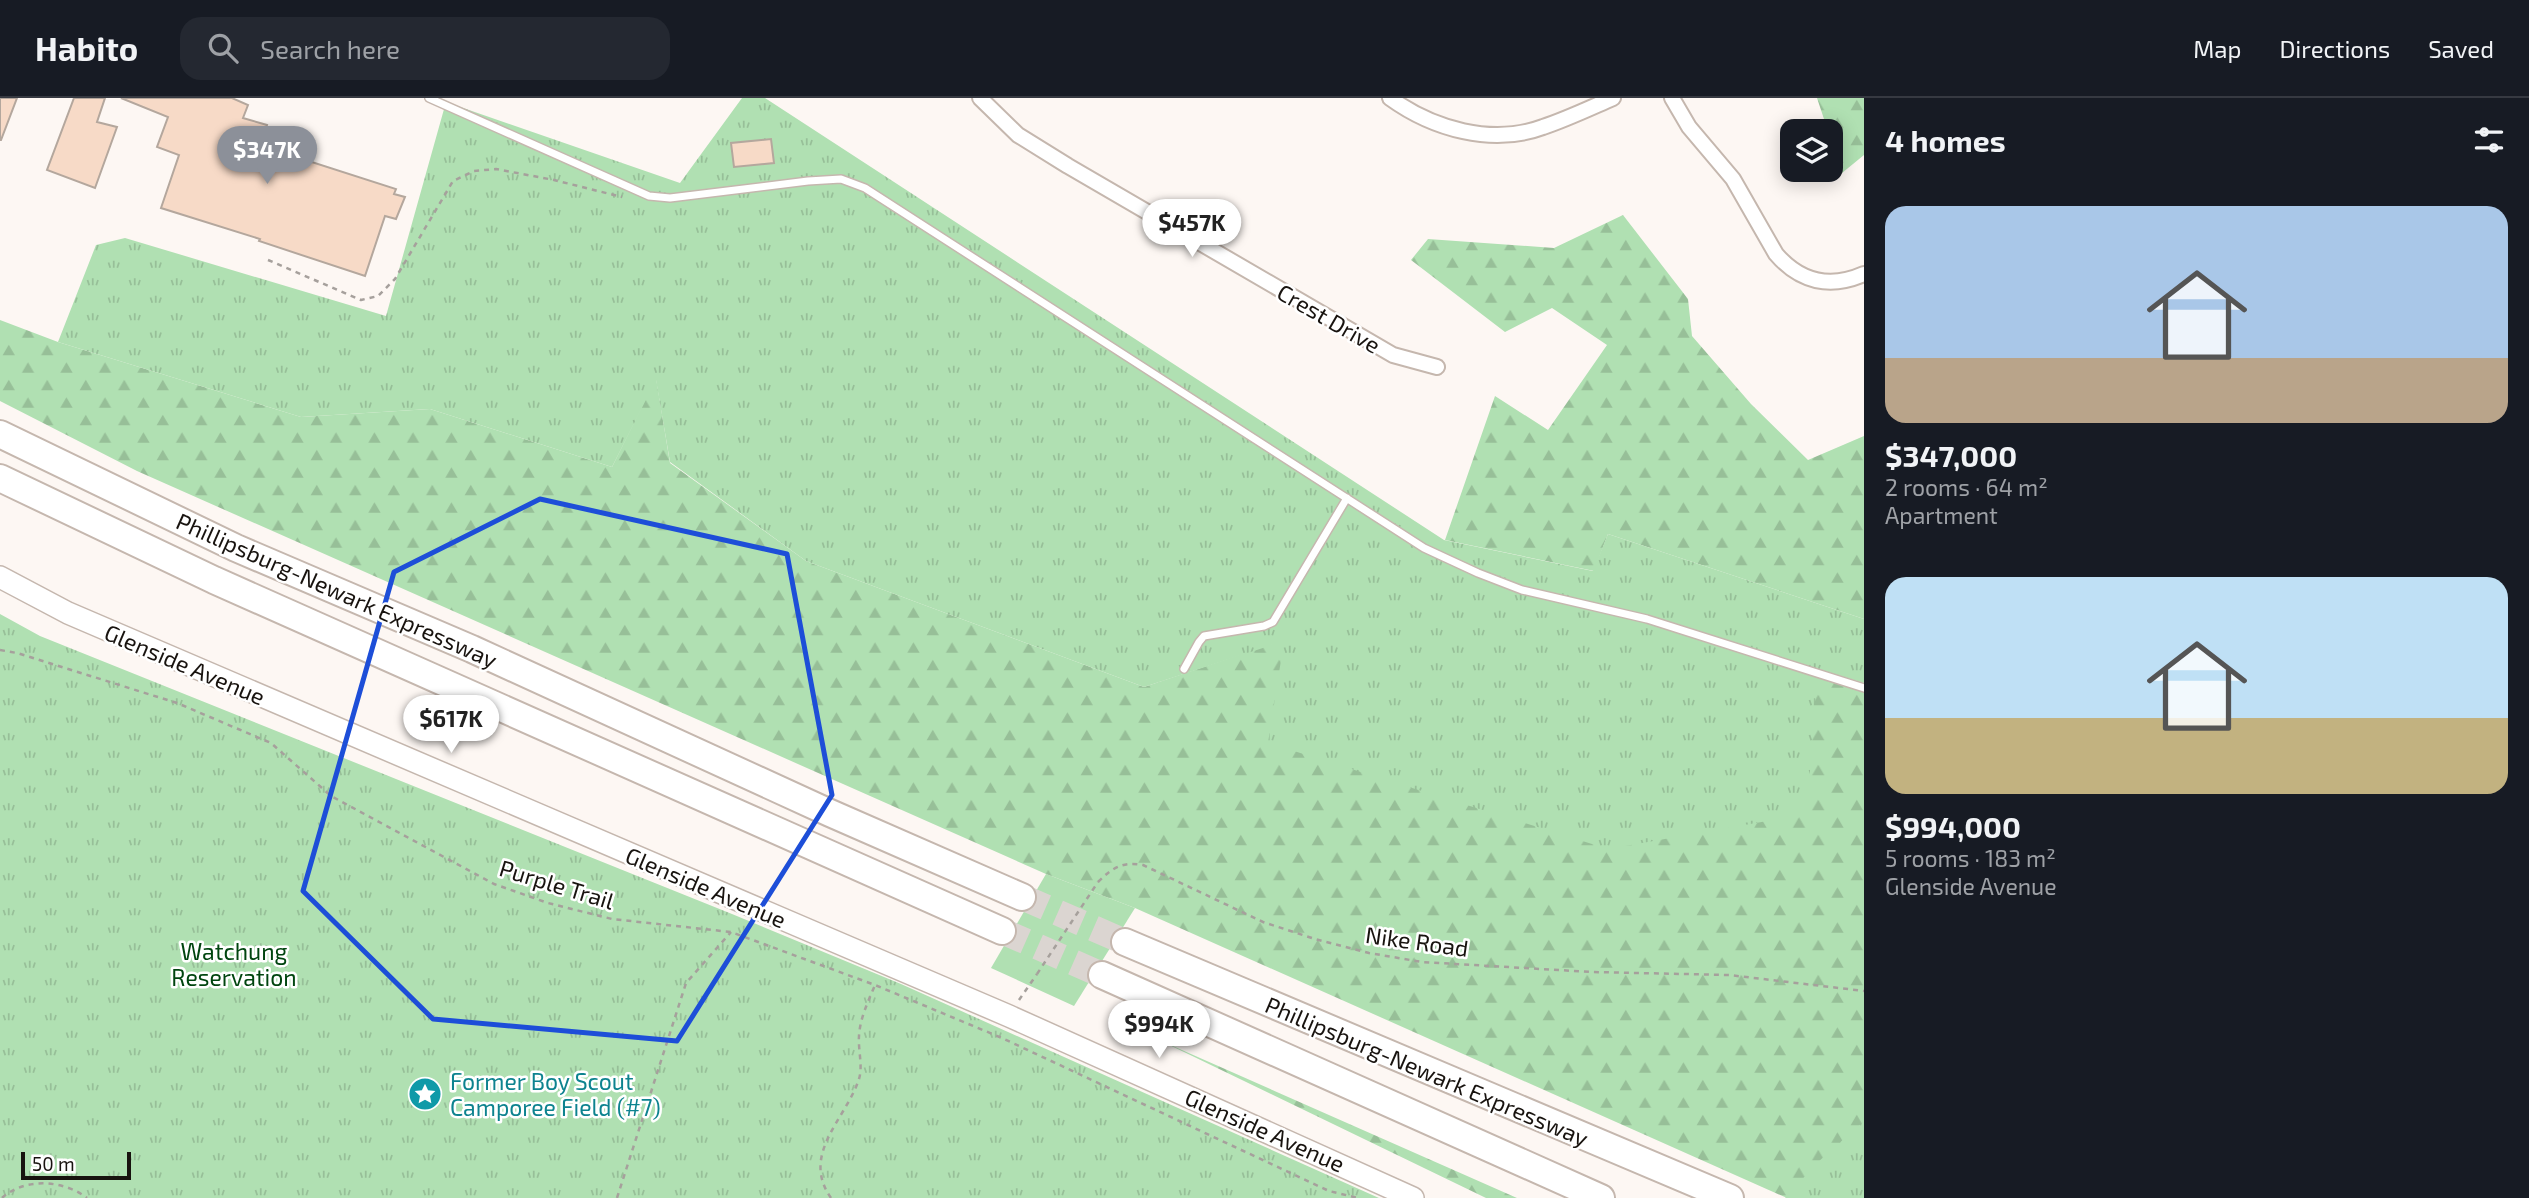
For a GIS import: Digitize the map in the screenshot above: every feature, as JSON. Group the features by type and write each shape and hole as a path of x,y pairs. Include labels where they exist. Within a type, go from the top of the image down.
{"highway":[{"name":"Phillipsburg-Newark Expressway","path":"0,434 236,548 472,649 1021,897"},
{"name":"Phillipsburg-Newark Expressway","path":"0,478 214,580 1002,930"},
{"name":"Phillipsburg-Newark Expressway","path":"1125,942 1233,990 1730,1198"},
{"name":"Phillipsburg-Newark Expressway","path":"1102,975 1601,1198"}],"main road":[{"name":"Glenside Avenue","path":"0,577 68,613 1009,1016 1413,1198"}],"street":[{"name":"Crest Drive","path":"980,98 1018,135 1080,173 1393,355 1437,367"},
{"path":"1391,98 1435,123 1487,134 1541,128 1613,98"},
{"path":"1672,98 1689,127 1733,179 1776,254 1785,264 1808,279 1821,282 1848,281 1864,274"}],"lane":[{"path":"429,98 649,196 670,198 841,179 865,188 1424,548 1522,590 1647,619 1864,688"},
{"path":"1184,669 1204,636 1264,626 1273,622 1347,498"}],"path":[{"path":"268,260 361,300 378,296 395,279 453,181 474,171 508,171 628,199"},
{"name":"Purple Trail","path":"0,650 177,703 271,743 331,796 494,884 548,903 612,919 731,932 875,985 1002,1038 1329,1191 1358,1198"},
{"name":"Nike Road","path":"1009,1016 1098,881 1118,866 1134,864 1143,865 1263,922 1337,944 1422,962 1592,972 1729,975 1864,991"},
{"path":"617,1198 686,983 731,932"},
{"path":"831,1198 822,1180 820,1166 825,1140 860,1078 860,1023 875,985"},
{"path":"2,1198 23,1186 38,1182 70,1186 87,1198"}],"highlighted area":[{"path":"540,499 787,554 832,795 677,1041 433,1019 303,891 394,572"}],"green space":[{"path":"742,98 765,98 1444,540 1593,571 1608,534 1864,619 1864,683 1817,669 1807,814 1608,849 1268,743 1284,641 1144,687 806,561 670,462 656,380 612,467 430,409 301,417 58,342 96,245 125,238 386,316 446,102 680,183"},
{"path":"1817,98 1864,98 1864,155 1843,172 1843,119 1824,119"},
{"path":"1623,215 1688,299 1692,336 1751,404 1808,460 1864,436 1864,619 1608,534 1594,571 1445,540 1495,396 1548,430 1607,345 1552,308 1505,332 1411,260 1428,239 1554,248"},
{"path":"0,320 58,342 301,417 430,409 612,467 656,378 670,463 806,561 1144,687 1284,640 1817,669 1864,683 1864,1198 1787,1198 1135,908 1046,874 137,471 0,401"},
{"name":"Watchung Reservation","path":"0,614 40,636 901,984 1379,1198 0,1198"},
{"path":"1046,874 1135,908 1074,1006 991,968"},
{"path":"1157,1039 1517,1198 1486,1198"},
{"path":"1864,1121 1864,1198 1785,1198 1818,1162"}],"building":[{"path":"0,98 17,98 1,140 0,140"},
{"path":"74,98 105,98 97,122 117,127 95,188 47,170"},
{"path":"121,98 232,98 248,105 243,118 267,125 257,156 286,166 290,155 396,189 394,194 405,197 396,219 385,216 365,276 161,208 179,155 157,147 168,117"},
{"path":"771,139 774,163 734,167 731,143"}],"tunnel":[{"path":"1022,897 1125,942"},
{"path":"1002,931 1102,975"}],"place":[{"name":"Former Boy Scout Camporee Field (#7)","path":"425,1094"}]}
